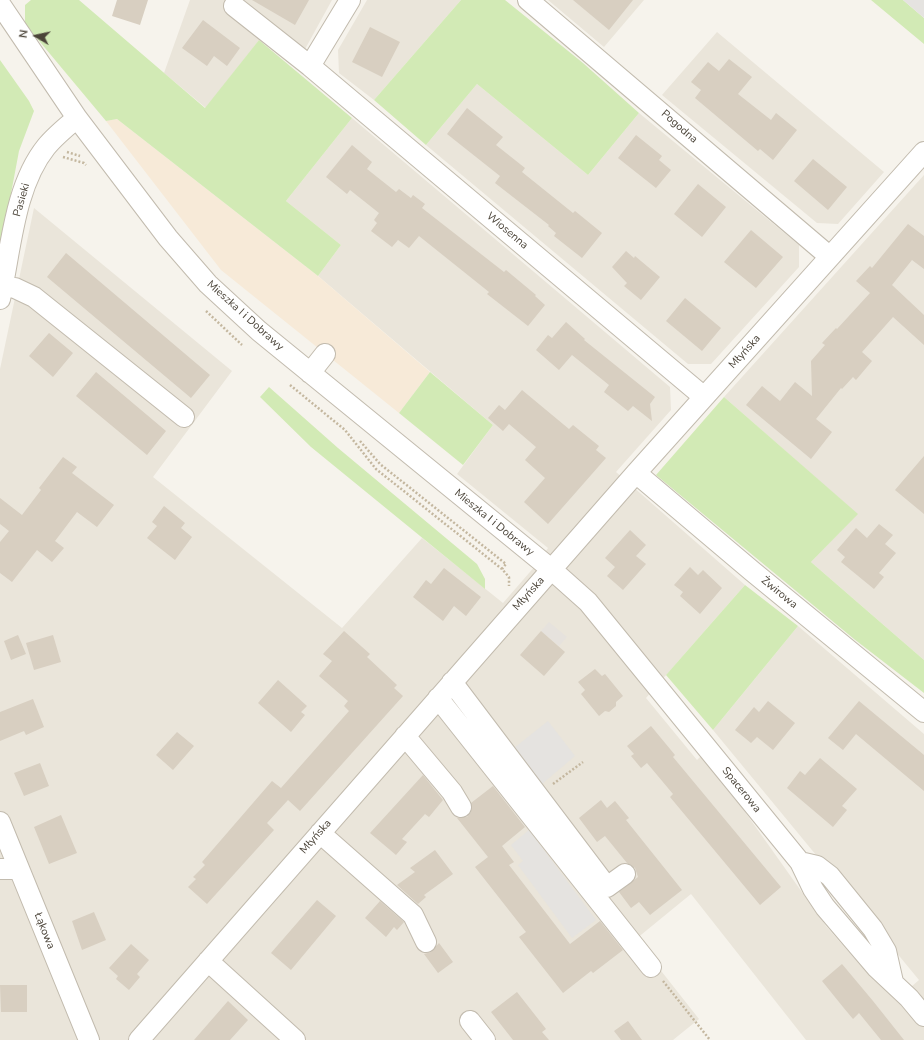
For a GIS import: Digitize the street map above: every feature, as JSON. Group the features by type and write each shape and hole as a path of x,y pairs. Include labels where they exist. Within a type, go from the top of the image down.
{"street":[{"path":"310,66 350,0"},
{"name":"Pogodna","path":"528,0 829,256"},
{"name":"Mieszka I i Dobrawy","path":"6,4 77,118 186,261 243,317 551,569"},
{"name":"Wiosenna","path":"234,6 310,66 704,397"},
{"name":"Pasieki","path":"2,292 16,216 30,175 45,148 77,118"},
{"name":"Młyńska","path":"139,1040 551,569 829,256 924,152"},
{"path":"2,292 15,288 34,297 184,417"},
{"path":"310,373 325,354"},
{"name":"Żwirowa","path":"636,473 752,571 924,712"},
{"name":"Spacerowa","path":"551,569 576,590 595,611 800,862 813,889 826,906 877,968 909,998 924,1016"},
{"path":"452,682 607,887 625,874"},
{"path":"438,698 651,967"},
{"path":"405,736 452,792 461,806"},
{"name":"Łąkowa","path":"0,822 9,869 89,1040"},
{"path":"320,833 413,915 426,942"},
{"path":"208,961 295,1040"},
{"path":"470,1021 485,1040"}],"path":[{"path":"59,156 84,163 89,169"},
{"path":"204,310 224,330 248,349"},
{"path":"288,383 345,430 376,468 502,569 509,577 510,593"},
{"path":"502,569 506,564"},
{"path":"539,796 583,762"},
{"path":"651,967 710,1040"}],"shaded area":[{"path":"190,0 332,0 304,51 271,25 206,108 164,73"},
{"path":"367,0 461,0 374,100 339,73 338,50"},
{"path":"548,0 644,0 604,47"},
{"path":"903,0 924,0 924,18"},
{"path":"717,32 884,172 838,224 817,223 662,95"},
{"path":"477,84 588,175 639,113 799,245 799,267 711,364 688,364 426,145"},
{"path":"352,118 670,387 671,410 616,472 745,585 646,698 697,760 702,755 728,788 826,926 861,966 896,1000 919,980 713,730 798,626 924,734 924,1040 806,1040 691,894 636,939 699,1019 673,1040 0,1040 0,369 34,208 232,371 153,477 342,628 422,538 503,603 536,565 548,548 457,474 493,425 318,276 341,245 286,201"},
{"path":"117,119 318,276 430,372 399,413 221,270 106,121"},
{"path":"924,175 924,660 811,562 857,514 724,397"},
{"path":"549,622 567,637 559,646 541,631"},
{"path":"548,721 575,756 542,784 514,748"},
{"path":"529,830 596,920 572,938 518,865 523,861 511,845"}],"green space":[{"path":"31,0 79,0 205,108 259,40 352,118 286,201 341,245 318,276 117,119 106,121 25,24 25,5"},
{"path":"461,0 505,0 583,63 639,113 588,175 477,84 426,145 374,100"},
{"path":"871,0 903,0 924,18 924,44"},
{"path":"0,60 29,101 34,111 19,151 0,252"},
{"path":"430,372 493,425 463,465 399,413"},
{"path":"269,387 338,448 477,564 485,579 485,589 311,447 260,397"},
{"path":"724,397 858,514 811,562 924,660 924,693 854,639 656,475"},
{"path":"745,585 798,626 713,730 666,675"}],"building":[{"path":"117,0 148,0 140,25 112,16"},
{"path":"252,0 309,0 295,25"},
{"path":"573,0 633,0 609,30"},
{"path":"203,20 240,48 227,66 214,56 207,66 182,48"},
{"path":"370,27 400,42 382,77 352,62"},
{"path":"729,59 752,77 738,94 771,120 776,113 797,130 773,160 760,149 758,151 695,98 701,90 691,82 708,62 719,71"},
{"path":"467,108 503,137 496,145 525,168 522,172 573,213 575,211 602,233 582,258 554,236 556,233 548,226 549,225 495,183 500,176 447,134"},
{"path":"636,135 662,156 659,160 671,170 656,188 618,158"},
{"path":"352,145 372,162 367,169 396,192 399,189 411,198 413,195 425,204 422,208 504,272 506,270 536,295 535,296 545,305 528,326 487,294 489,292 419,236 409,248 398,240 392,247 371,231 377,223 374,220 379,213 350,190 347,194 326,177"},
{"path":"813,159 847,187 828,210 794,181"},
{"path":"698,184 726,207 702,237 674,214"},
{"path":"908,224 924,236 924,269 912,260 892,285 924,315 924,345 893,317 862,352 872,361 856,380 853,377 842,389 841,388 816,419 832,432 811,459 746,405 762,386 780,401 795,382 812,396 811,361 825,345 822,343 870,293 856,281 870,266 872,268"},
{"path":"751,230 783,257 756,288 724,262"},
{"path":"626,251 634,258 635,256 660,277 641,300 624,286 627,283 612,267"},
{"path":"66,253 210,375 191,398 47,277"},
{"path":"685,298 721,328 702,351 666,321"},
{"path":"566,322 585,339 584,340 655,397 650,404 652,421 633,406 628,411 604,392 609,385 572,355 559,370 536,350 548,335 552,338"},
{"path":"49,333 73,353 53,377 29,356"},
{"path":"96,372 166,431 147,455 76,396"},
{"path":"522,390 569,429 573,425 599,446 596,450 606,458 548,524 524,502 545,478 525,460 536,447 509,424 503,431 488,418 499,405 505,410"},
{"path":"924,456 924,514 895,490"},
{"path":"63,457 77,467 72,473 114,505 97,527 77,512 55,541 64,548 52,562 37,550 12,582 0,573 0,542 9,531 0,524 0,498 22,515 41,490 39,488"},
{"path":"164,506 185,523 181,528 192,537 175,560 147,538 157,526 152,522"},
{"path":"879,524 893,535 885,544 896,553 879,573 884,577 874,589 841,562 845,557 837,550 856,528 867,538"},
{"path":"630,530 646,545 636,556 646,564 623,590 607,576 615,567 605,558"},
{"path":"690,567 698,575 703,570 722,588 700,614 680,596 683,592 674,585"},
{"path":"444,568 481,597 466,616 454,606 443,621 413,597 426,580 431,584"},
{"path":"344,631 370,654 367,657 397,685 394,688 403,696 300,811 288,800 267,823 274,830 207,904 188,887 196,879 193,877 205,865 202,862 272,781 281,788 349,711 344,706 348,701 319,676 332,661 323,654"},
{"path":"541,631 565,652 544,676 520,655"},
{"path":"18,635 26,654 11,660 4,641"},
{"path":"53,635 61,662 34,670 26,643"},
{"path":"595,669 602,676 605,674 623,696 616,702 616,706 609,712 605,711 599,716 581,694 585,690 578,682"},
{"path":"278,680 307,706 301,712 305,715 291,732 258,703"},
{"path":"33,699 44,727 26,735 24,731 0,741 0,712"},
{"path":"768,701 795,723 773,750 757,737 751,743 735,730 754,707 759,712"},
{"path":"859,701 924,755 924,791 856,734 843,750 828,738"},
{"path":"651,726 675,755 673,757 781,887 760,905 670,797 673,794 647,763 641,768 631,756 634,754 627,746"},
{"path":"177,732 194,746 173,770 156,755"},
{"path":"820,758 857,789 842,806 847,810 833,827 787,788 800,771 805,775"},
{"path":"40,763 49,786 24,796 14,773"},
{"path":"423,775 443,800 429,817 425,814 402,839 407,842 396,855 370,833"},
{"path":"493,786 525,827 502,846 514,862 509,865 570,944 600,921 623,950 593,973 591,971 563,993 519,937 526,932 475,867 488,857 457,818 467,817 471,812 471,803"},
{"path":"601,800 607,808 615,801 629,818 626,820 682,890 650,915 639,902 631,908 619,892 638,877 635,868 627,863 605,836 597,842 579,818"},
{"path":"61,815 77,853 49,864 34,827"},
{"path":"435,850 453,874 424,895 426,897 418,904 397,885 415,872 410,868"},
{"path":"317,900 336,916 291,970 271,953"},
{"path":"380,901 404,922 397,930 394,927 386,937 365,918"},
{"path":"94,912 106,940 82,950 72,921"},
{"path":"439,943 453,962 438,973 424,954 431,952"},
{"path":"131,944 149,960 137,974 140,977 129,990 116,979 118,976 109,968"},
{"path":"842,964 904,1040 881,1040 859,1013 853,1019 843,1007 822,981"},
{"path":"0,985 27,985 27,1012 1,1012"},
{"path":"517,992 546,1029 542,1032 549,1040 513,1040 491,1012"},
{"path":"228,1001 248,1020 230,1040 194,1040"},
{"path":"628,1021 642,1040 621,1040 614,1031"}]}
